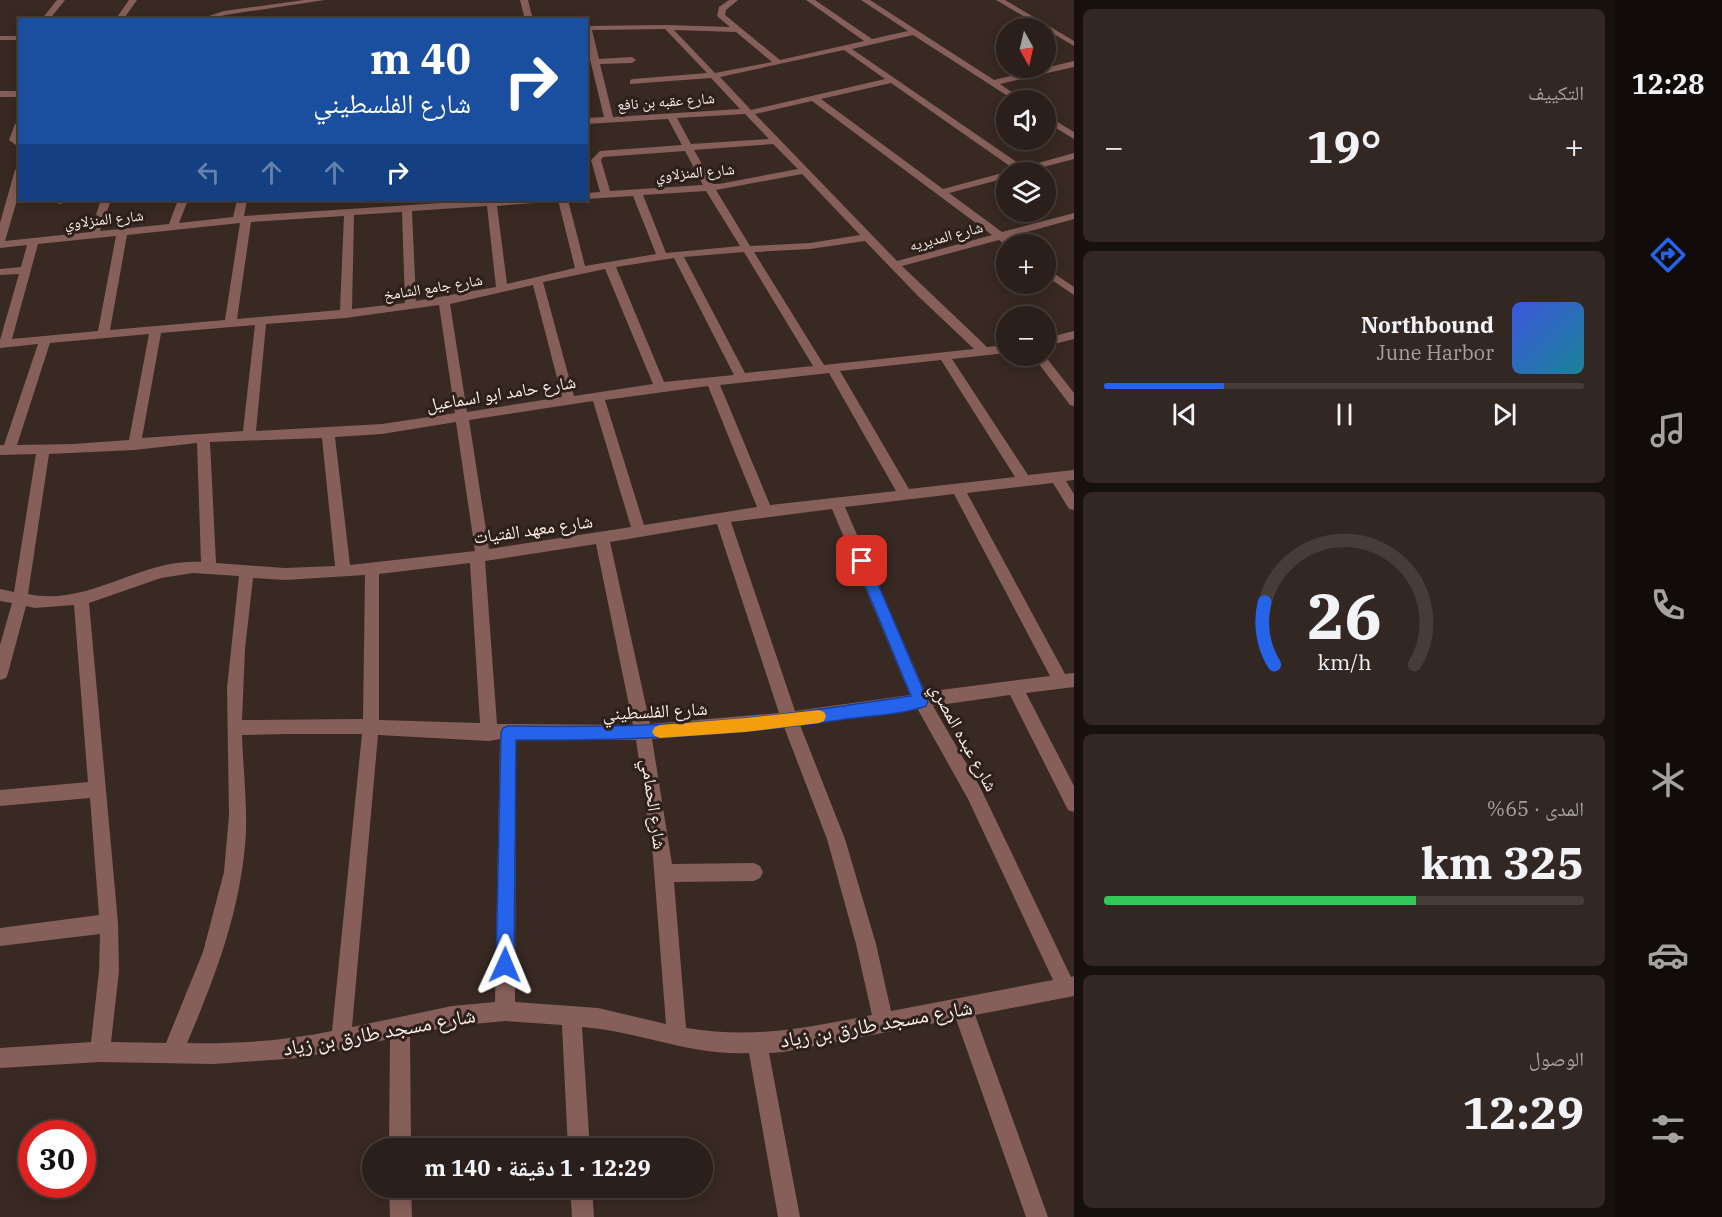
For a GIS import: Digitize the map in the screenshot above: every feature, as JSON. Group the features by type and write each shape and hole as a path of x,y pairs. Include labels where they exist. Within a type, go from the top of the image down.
{"street":[{"path":"47,18 61,0"},
{"path":"120,18 133,0"},
{"path":"209,18 321,0"},
{"path":"524,0 528,18"},
{"path":"746,0 733,1 722,9 720,15 778,63"},
{"path":"810,0 870,42"},
{"path":"865,0 1003,90"},
{"path":"1000,0 1074,44"},
{"path":"588,28 667,27 737,30"},
{"path":"667,27 895,266 945,317 985,352"},
{"path":"588,32 609,119"},
{"path":"633,82 714,76 915,32"},
{"path":"0,38 18,38"},
{"path":"846,48 1006,162"},
{"path":"596,62 632,60"},
{"path":"992,83 1074,64"},
{"name":"شارع عقبه بن نافع","path":"588,121 748,112 892,80"},
{"path":"0,94 18,94"},
{"path":"814,98 996,234"},
{"path":"671,115 709,187 746,248 827,369 905,494"},
{"path":"1056,124 1074,136"},
{"path":"18,129 14,140 18,143"},
{"path":"606,195 596,160 597,155 776,141"},
{"path":"1052,162 1074,156"},
{"name":"شارع المنزلاوي","path":"588,196 709,187 804,171"},
{"path":"0,243 18,177"},
{"path":"941,192 996,178"},
{"path":"637,192 662,255"},
{"path":"94,235 106,201"},
{"path":"172,226 183,201"},
{"path":"230,324 242,201"},
{"path":"319,214 322,201"},
{"path":"492,201 502,290"},
{"name":"شارع المنزلاوي","path":"0,243 242,219 350,212 389,204 407,208 492,201"},
{"path":"563,201 580,270"},
{"path":"407,208 411,307"},
{"path":"346,314 350,212"},
{"name":"شارع المديريه","path":"1011,234 1074,216"},
{"path":"103,335 122,232"},
{"name":"شارع جامع الشامخ","path":"2,344 411,307 502,290 580,270 662,255 746,248 810,246 868,237"},
{"name":"شارع المديريه","path":"895,266 996,238"},
{"path":"2,344 34,241"},
{"path":"677,254 741,377"},
{"path":"609,264 660,387"},
{"path":"0,272 26,270"},
{"path":"1056,278 1074,292"},
{"path":"537,281 569,400"},
{"path":"444,302 463,418 480,556 489,733"},
{"path":"249,435 261,321"},
{"path":"134,445 156,330"},
{"path":"1056,339 1074,334"},
{"path":"5,450 45,340"},
{"name":"شارع حامد ابو اسماعيل","path":"5,450 134,445 249,435 381,429 660,387 996,350"},
{"path":"945,357 1025,481"},
{"path":"1047,366 1074,402"},
{"path":"712,381 766,511"},
{"path":"598,396 639,531"},
{"path":"328,433 343,572"},
{"path":"203,438 208,568"},
{"path":"0,673 20,600 43,450"},
{"name":"شارع معهد الفتيات","path":"0,595 20,600 50,602 81,598 160,572 193,567 285,574 343,572 480,556 836,501 1074,475"},
{"path":"1056,477 1074,505"},
{"path":"958,488 1068,681"},
{"name":"شارع عبده المصري","path":"836,501 921,701 974,793 1070,987"},
{"path":"722,517 790,720 821,797 839,850 866,944 884,1023"},
{"name":"شارع الحمامي","path":"602,538 643,732 663,873 677,1037"},
{"path":"341,1040 371,726 372,568"},
{"path":"172,1053 210,965 231,883 237,845 238,809 234,728 238,635 247,572"},
{"path":"81,598 109,923 109,971 100,1052"},
{"name":"شارع الفلسطيني","path":"234,728 302,725 371,726 489,733 643,732 790,720 1068,681"},
{"path":"1015,688 1074,804"},
{"path":"505,1011 508,733"},
{"path":"0,798 98,789"},
{"path":"663,873 754,872"},
{"path":"0,937 109,923"},
{"name":"شارع مسجد طارق بن زياد","path":"0,1058 100,1052 256,1052 341,1040 452,1016 505,1011 624,1023 677,1037 731,1044 783,1042 1070,987"},
{"path":"962,1008 1037,1217"},
{"path":"571,1016 578,1138"},
{"path":"400,1026 400,1138"},
{"path":"757,1043 789,1217"},
{"path":"400,1198 400,1217"},
{"path":"582,1198 583,1217"}],"slow traffic":[{"path":"660,732 819,716"}],"route":[{"path":"505,965 508,733 600,734 700,729 790,720 921,701 862,561"}]}
